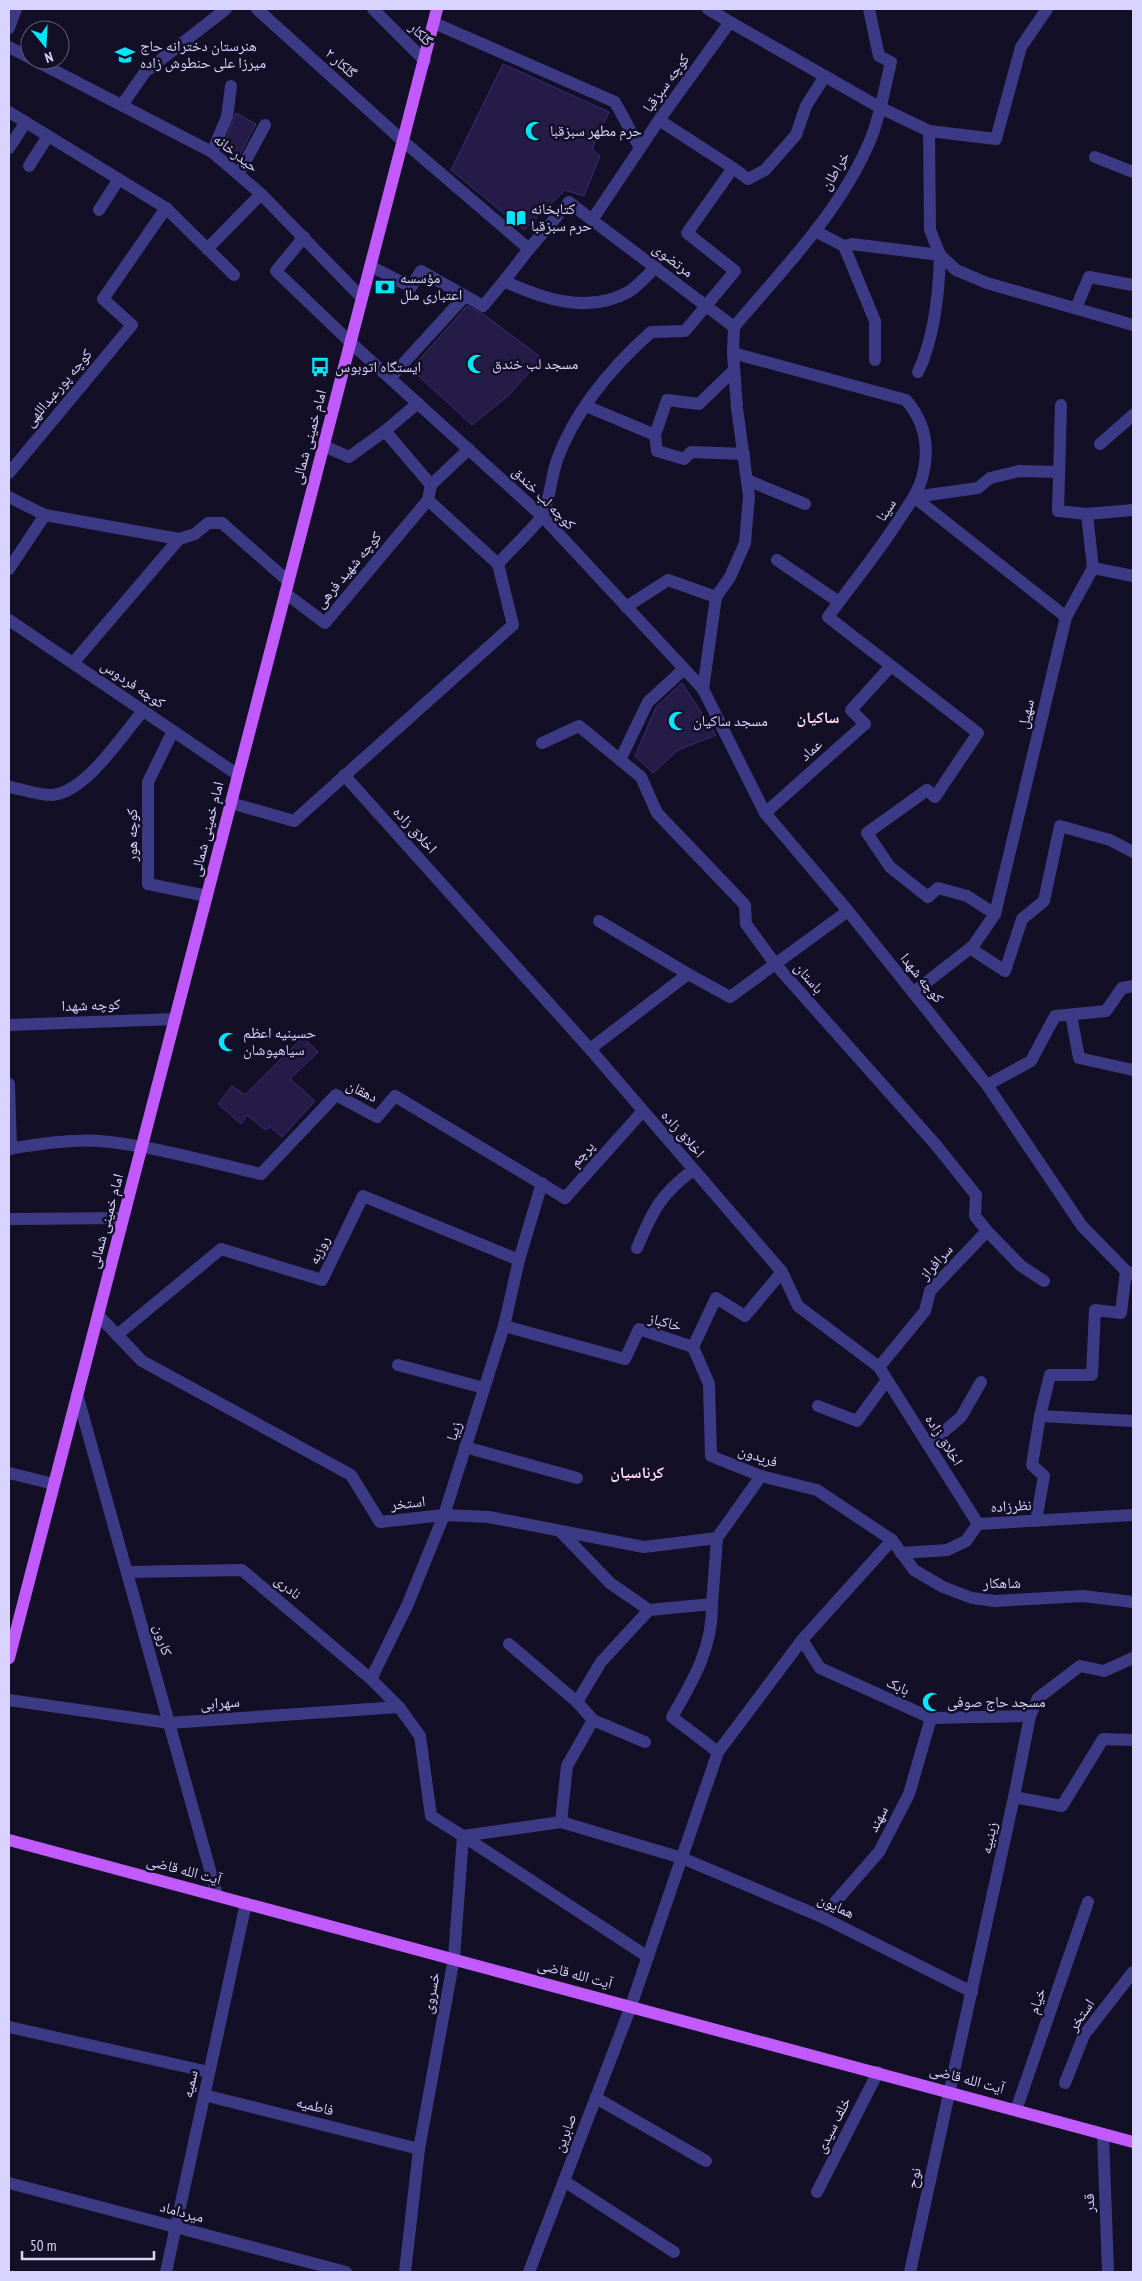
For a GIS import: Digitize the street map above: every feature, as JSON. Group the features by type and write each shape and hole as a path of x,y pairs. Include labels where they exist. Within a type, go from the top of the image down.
{"main road":[{"name":"امام خمینی شمالی","path":"9,1658 437,9"},
{"name":"آیت الله قاضی","path":"9,1840 454,1958 1133,2142"}],"street":[{"path":"9,28 16,9"},
{"path":"122,105 144,72 226,9"},
{"name":"گلکار ۲","path":"257,9 403,141"},
{"name":"گلکار","path":"373,9 425,61"},
{"path":"708,9 879,107 928,131 996,139 1021,47 1047,9"},
{"name":"خراطان","path":"734,327 815,230 854,174 870,142 891,62 879,56 869,9"},
{"name":"کوچه سبزقبا","path":"592,220 659,120 730,22"},
{"path":"434,23 615,102 640,148"},
{"name":"حیدرخانه","path":"54,70 212,152 239,173 362,298"},
{"path":"659,120 748,179 765,170 796,135 806,106 825,76"},
{"path":"212,152 227,117 232,86"},
{"path":"9,112 166,208 234,275"},
{"path":"9,148 26,122"},
{"path":"239,173 265,125"},
{"path":"928,131 930,230 934,245 940,255 956,270 987,283 1133,325"},
{"path":"29,166 48,136"},
{"path":"403,141 530,249"},
{"path":"1095,157 1133,172"},
{"path":"498,564 542,516 557,460 574,424 622,358 651,332 685,331 708,306 735,271 687,233 733,168"},
{"path":"99,210 119,179"},
{"path":"207,249 260,194"},
{"path":"370,266 411,287 421,271 484,306 568,202 592,220"},
{"name":"کوچه پورعبداللهی","path":"9,473 132,325 104,299 166,208"},
{"name":"مرتضوی","path":"592,220 734,327"},
{"path":"815,230 844,246 875,321 875,360"},
{"name":"کوچه لب خندق","path":"304,238 276,271 350,342 542,516 703,689"},
{"path":"844,246 852,244 940,255"},
{"path":"918,372 927,353 939,275 940,255"},
{"path":"504,281 536,296 574,304 603,302 630,290 656,267"},
{"path":"1076,308 1089,277 1133,285"},
{"path":"390,378 465,296"},
{"path":"703,689 716,597 730,577 745,543 749,496 737,408 733,353 734,327"},
{"name":"سینا","path":"733,353 906,400 916,412 925,433 926,459 922,480 914,497 880,549 828,617 978,733 935,797 927,790 867,833 890,867 928,897 938,888 967,896 995,914"},
{"path":"734,370 699,404 666,400 655,434 657,452 684,459 691,452 744,454"},
{"path":"324,446 349,457 385,431 418,403"},
{"path":"1061,405 1058,511 1087,514 1133,510"},
{"path":"586,406 655,434"},
{"path":"1100,444 1133,415"},
{"path":"385,431 431,486 469,449"},
{"path":"914,497 978,488 990,478 1019,471 1059,472"},
{"path":"747,480 805,504"},
{"name":"کوچه شهید فرهی","path":"287,587 325,623 428,500 431,486"},
{"path":"9,497 46,515 179,539 195,534 208,523 222,523 287,587"},
{"path":"914,497 1066,616"},
{"path":"231,803 294,821 513,625 498,564 428,500"},
{"path":"1087,514 1093,568 1133,576"},
{"path":"9,569 46,515"},
{"path":"73,664 179,539"},
{"path":"777,560 839,602"},
{"name":"سهیل","path":"914,992 970,948 995,914 1066,616 1093,568"},
{"path":"626,608 668,580 716,597"},
{"name":"کوچه فردوس","path":"9,620 238,775"},
{"name":"عماد","path":"765,813 864,724 851,710 890,666"},
{"path":"620,760 648,702 684,669"},
{"name":"کوچه شهدا","path":"703,689 765,813 848,911 987,1085 1082,1226 1130,1273"},
{"path":"9,787 51,795 74,788 91,773 143,711"},
{"name":"باستان","path":"542,743 579,726 641,777 657,813 745,905 746,924 776,965 936,1145 976,1195 975,1216 1021,1266 1044,1281"},
{"name":"کوچه هور","path":"173,731 148,782 148,884 207,896"},
{"name":"اخلاق زاده","path":"344,775 590,1049 642,1112 782,1272 798,1306 879,1367 978,1524"},
{"path":"970,948 1005,971 1022,919 1044,901 1060,826 1110,840 1133,852"},
{"path":"599,921 730,997 848,911"},
{"path":"590,1049 688,974"},
{"path":"987,1085 1031,1060 1055,1016 1106,1011 1122,988 1133,986"},
{"path":"1071,1014 1079,1058 1133,1070"},
{"name":"کوچه شهدا","path":"9,1025 175,1019"},
{"path":"9,1084 10,1149 56,1142 99,1141 142,1147"},
{"name":"دهقان","path":"142,1147 262,1174 336,1095 377,1117 395,1096 542,1183"},
{"name":"پرچم","path":"542,1183 565,1198 642,1112"},
{"path":"637,1248 652,1213 671,1186 693,1170"},
{"name":"زیبا","path":"371,1679 407,1606 444,1515 504,1326 519,1260 542,1183"},
{"name":"روزبه","path":"117,1334 222,1249 322,1280 363,1196 519,1260"},
{"path":"9,1219 123,1218"},
{"name":"سرافراز","path":"879,1367 925,1311 930,1291 987,1231"},
{"name":"خاکباز","path":"504,1326 625,1359 639,1329 693,1347 716,1298 745,1316 782,1272"},
{"path":"1036,1521 1044,1476 1032,1465 1040,1416 1050,1375 1092,1375 1095,1310 1122,1313 1130,1273"},
{"name":"استخر","path":"98,1315 142,1361 351,1475 380,1522 444,1515 489,1517 644,1547 717,1538"},
{"name":"فریدون","path":"693,1347 709,1384 711,1456 761,1476 817,1490 892,1540"},
{"path":"398,1365 484,1388"},
{"path":"818,1406 857,1421 887,1380"},
{"path":"928,1445 962,1417 981,1382"},
{"name":"کارون","path":"78,1394 217,1895"},
{"path":"1040,1416 1133,1421"},
{"path":"465,1446 577,1478"},
{"path":"9,1473 54,1484"},
{"path":"718,1752 672,1717 700,1666 709,1641 717,1538 761,1476"},
{"name":"نظرزاده","path":"901,1553 947,1550 966,1541 978,1524 1133,1516"},
{"path":"560,1531 610,1583 649,1610 712,1604"},
{"name":"شاهکار","path":"892,1540 914,1570 943,1587 972,1598 995,1601 1083,1596 1133,1602"},
{"name":"صابرین","path":"530,2272 631,2006 718,1752 802,1640 892,1540"},
{"name":"نادری","path":"127,1572 242,1570 371,1679 398,1706"},
{"path":"577,1702 600,1662 649,1610"},
{"name":"بابک","path":"802,1640 820,1668 931,1718 1030,1716"},
{"path":"509,1644 577,1702 593,1720 645,1742"},
{"name":"زینبیه","path":"949,2092 1030,1716 1038,1698 1080,1666 1104,1671 1133,1658"},
{"name":"سهرابی","path":"9,1700 169,1723 398,1706"},
{"path":"398,1706 420,1736 431,1816 648,1957"},
{"name":"سهند","path":"822,1917 879,1852 909,1794 931,1718"},
{"path":"463,1836 561,1822 567,1766 593,1720"},
{"path":"1014,1797 1062,1806 1103,1739 1133,1740"},
{"name":"همایون","path":"561,1822 682,1858 822,1917 972,1992"},
{"name":"خسروی","path":"404,2272 419,2150 454,1958 463,1836"},
{"name":"خیام","path":"1016,2110 1088,1902"},
{"name":"سمیه","path":"166,2272 246,1903"},
{"name":"استخر","path":"1065,2083 1084,2035 1133,1972"},
{"path":"9,2027 209,2072"},
{"name":"خلف سیدی","path":"817,2192 878,2072"},
{"name":"نوح","path":"910,2272 949,2092"},
{"name":"فاطمیه","path":"204,2095 419,2150"},
{"path":"596,2098 706,2161"},
{"name":"قدر","path":"1104,2134 1108,2272"},
{"path":"564,2181 674,2252"},
{"name":"میرداماد","path":"9,2183 346,2272"}],"building":[{"name":"حرم مطهر سبزقبا","path":"503,64 609,112 592,149 600,156 584,196 565,190 524,230 451,170"},
{"path":"236,113 256,124 239,156 223,148"},
{"name":"مسجد لب خندق","path":"467,306 483,314 542,358 509,395 472,425 411,369"},
{"name":"مسجد ساکیان","path":"682,683 716,735 678,750 653,773 635,756 656,707"},
{"path":"303,1037 318,1052 290,1079 315,1101 282,1137 270,1127 265,1130 247,1115 241,1124 218,1104 232,1086 245,1095"}],"place":[{"name":"هنرستان دخترانه حاج میرزا علی حنطوش زاده","path":"125,55"},
{"name":"حرم مطهر سبزقبا","path":"535,131"},
{"name":"کتابخانه حرم سبزقبا","path":"516,218"},
{"name":"مؤسسه اعتباری ملل","path":"385,287"},
{"name":"مسجد لب خندق","path":"477,364"},
{"name":"ایستگاه اتوبوس","path":"320,367"},
{"name":"مسجد ساکیان","path":"678,721"},
{"name":"حسینیه اعظم سیاهپوشان","path":"228,1042"},
{"name":"مسجد حاج صوفی","path":"932,1702"}],"district":[{"name":"ساکیان","path":"818,717"},
{"name":"کرناسیان","path":"637,1472"}]}
